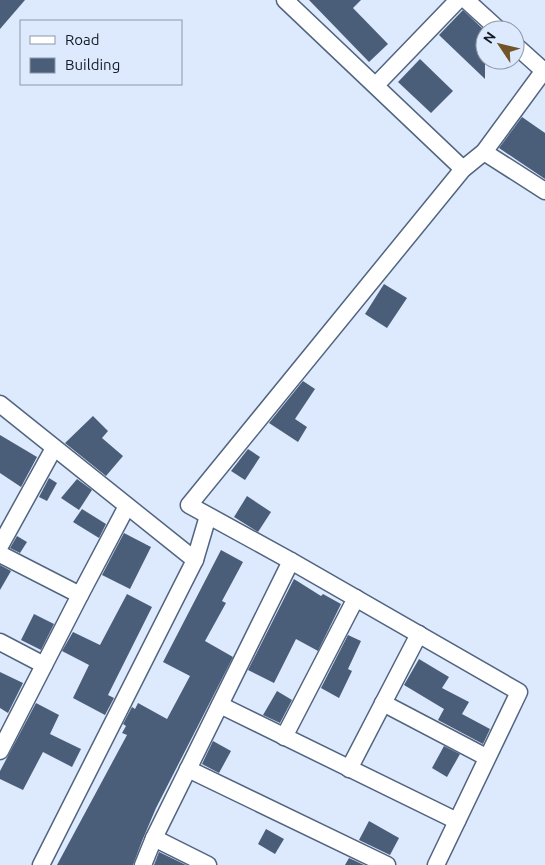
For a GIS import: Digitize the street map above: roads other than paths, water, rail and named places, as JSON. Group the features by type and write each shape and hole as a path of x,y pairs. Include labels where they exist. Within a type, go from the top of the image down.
{"street":[{"path":"284,0 463,169"},
{"path":"376,85 458,0"},
{"path":"466,0 488,20"},
{"path":"436,865 486,757 519,692 292,561 189,505 463,169 484,152 539,88 544,70 525,54"},
{"path":"484,152 545,191"},
{"path":"0,404 195,560"},
{"path":"0,546 54,448"},
{"path":"0,751 5,730 44,665 127,506"},
{"path":"42,865 195,560 208,516"},
{"path":"0,554 80,595"},
{"path":"143,865 154,838 292,561"},
{"path":"284,737 356,598"},
{"path":"350,769 418,634"},
{"path":"0,642 44,665"},
{"path":"383,703 486,757"},
{"path":"220,705 457,821"},
{"path":"188,769 387,865"},
{"path":"154,838 208,865"}]}
